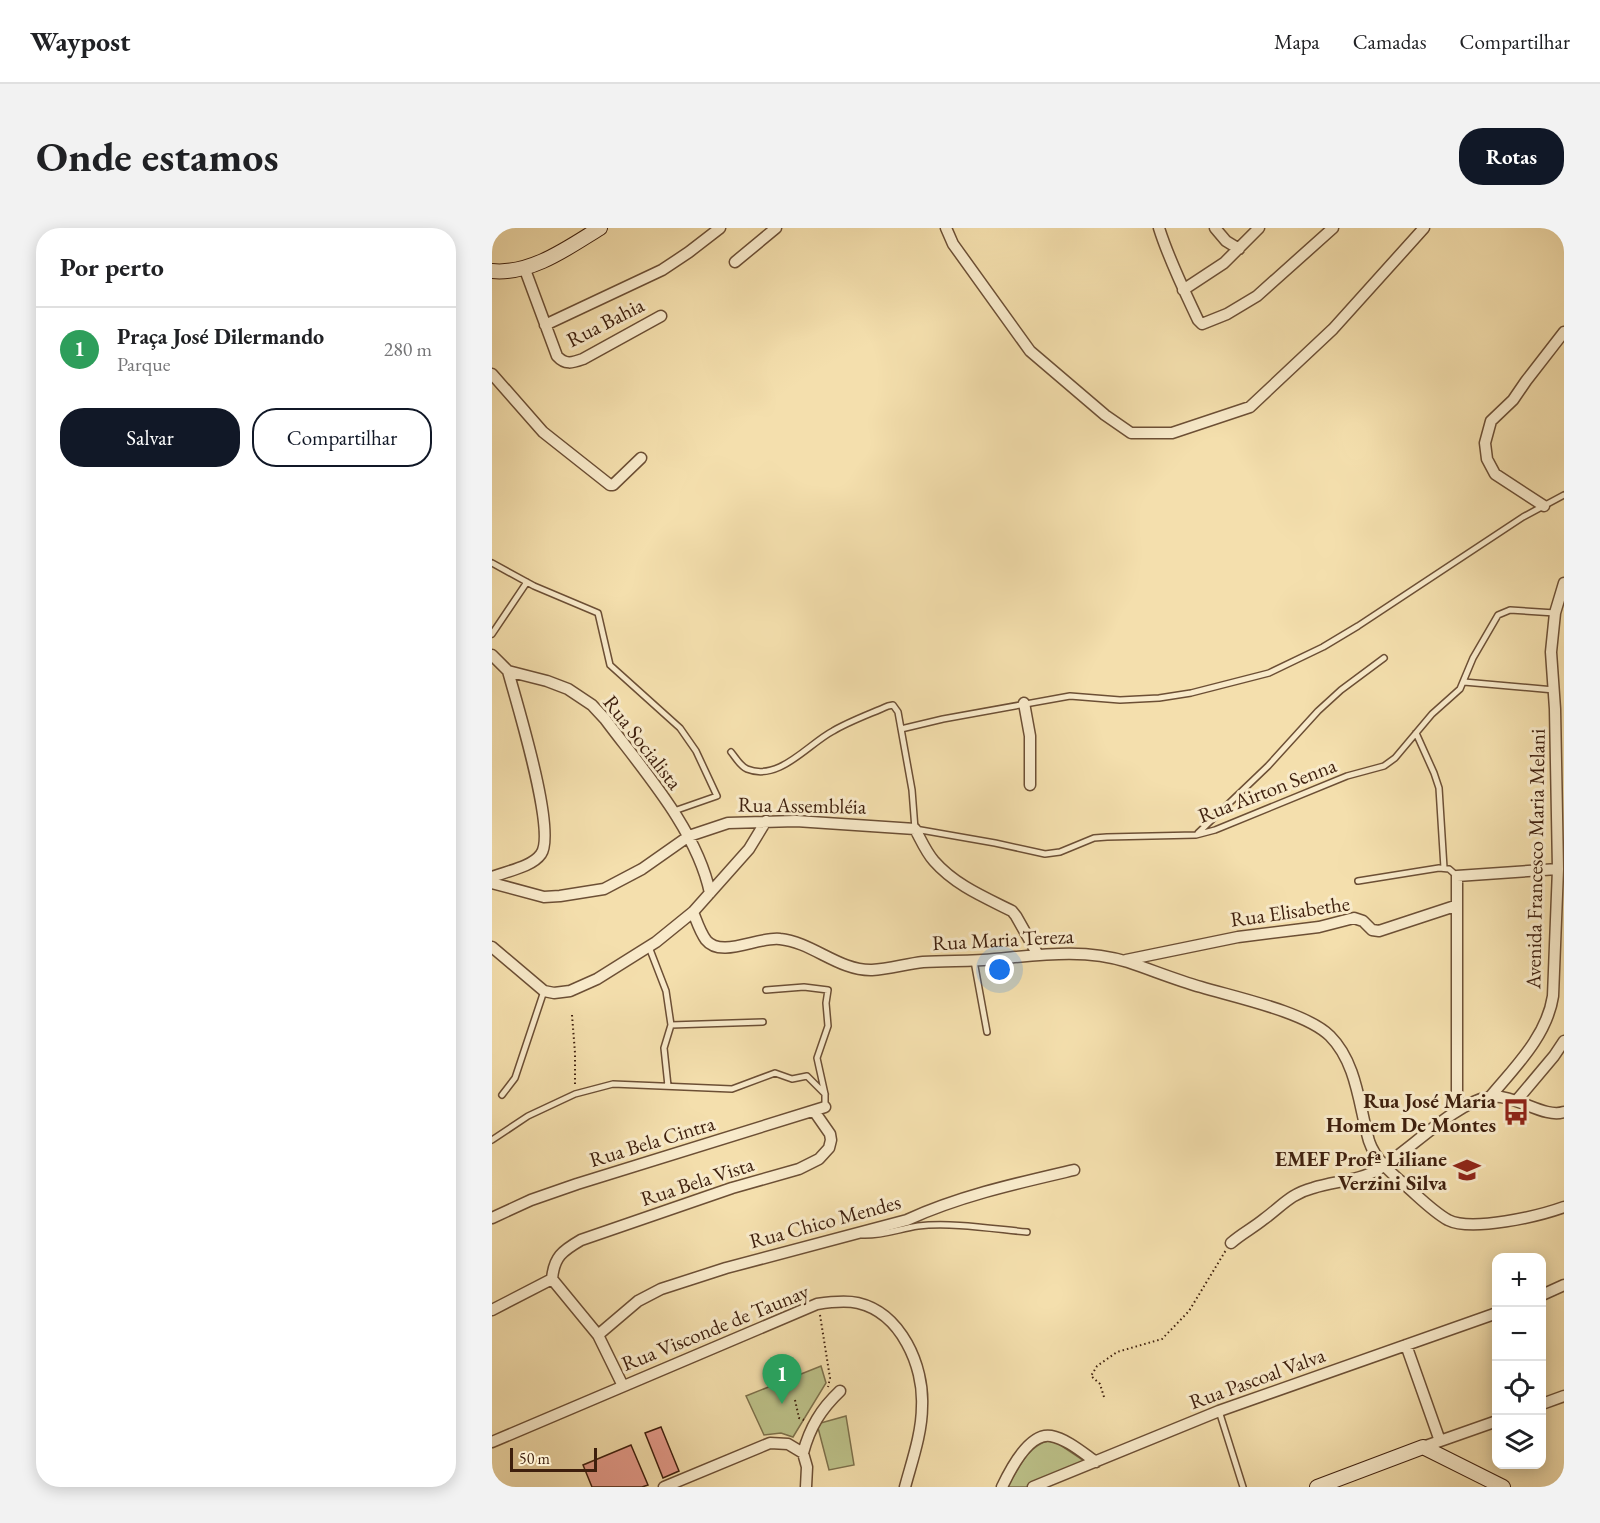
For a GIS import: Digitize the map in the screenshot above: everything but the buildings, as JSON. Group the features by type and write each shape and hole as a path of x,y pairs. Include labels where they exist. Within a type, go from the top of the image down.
{"street":[{"path":"492,271 510,270 540,261 600,228"},
{"path":"545,325 662,270 720,228"},
{"path":"735,262 776,228"},
{"path":"946,228 953,244 1030,351 1105,415 1131,433 1172,433 1250,407 1333,329 1425,228"},
{"path":"1159,228 1168,257 1202,324 1227,314 1257,296 1333,228"},
{"path":"1215,228 1226,241 1239,249"},
{"path":"1183,290 1208,275 1239,249 1259,228"},
{"name":"Rua Bahia","path":"524,267 556,356 564,362 570,363 583,359 660,316"},
{"path":"1544,506 1495,474 1486,459 1485,443 1491,421 1513,400 1564,332"},
{"path":"492,374 543,432 610,485 613,485 641,458"},
{"name":"Avenida Francesco Maria Melani","path":"1490,1097 1539,1037 1551,1009 1555,966 1558,869 1560,709 1554,690 1551,652 1556,614 1564,583"},
{"name":"Rua Socialista","path":"492,655 508,671 568,689 592,705 605,719 689,836 706,874 710,893"},
{"path":"492,877 535,860 546,844 545,823 537,783 508,671"},
{"path":"1024,703 1030,736 1030,785"},
{"path":"492,947 544,991 554,993 570,991 597,979 649,947 693,912 749,849 766,821"},
{"name":"Rua Assembléia","path":"492,883 544,897 604,889 642,869 689,836 707,828 728,823 766,821 915,829"},
{"path":"915,829 934,861 951,877 968,890 1012,911 1038,955"},
{"path":"1457,1111 1456,876 1558,869"},
{"name":"Rua Elisabethe","path":"1124,961 1238,937 1319,927 1349,919 1358,918 1372,930 1379,931 1455,906"},
{"name":"Rua Maria Tereza","path":"693,912 706,940 716,947 726,948 778,938 797,943 851,966 870,970 924,962 1072,954 1124,961 1199,987 1256,1002 1313,1024 1329,1035 1348,1064 1360,1099 1369,1140 1377,1157 1438,1213 1458,1223 1468,1225 1540,1215 1564,1207"},
{"path":"1517,1100 1564,1041"},
{"path":"1231,1243 1292,1196 1312,1188 1360,1178 1384,1165 1457,1111 1490,1097 1517,1100 1554,1114 1564,1112"},
{"name":"Rua Bela Cintra","path":"492,1218 531,1200 577,1184 825,1107"},
{"name":"Rua Bela Vista","path":"552,1279 557,1259 580,1240 732,1188 799,1169 819,1159 829,1148 831,1140 824,1123 814,1112"},
{"name":"Rua Chico Mendes","path":"598,1335 638,1301 661,1288 726,1268 907,1220 927,1211 1027,1181 1074,1170"},
{"path":"495,1306 552,1279 598,1335 623,1386"},
{"path":"1546,1293 1564,1286"},
{"name":"Rua Visconde de Taunay","path":"492,1442 817,1304 857,1302 872,1308 891,1321 900,1332 912,1354 921,1384 922,1405 918,1435 905,1487"},
{"name":"Rua Pascoal Valva","path":"1033,1487 1219,1411 1492,1315"},
{"path":"1406,1345 1440,1441"},
{"path":"806,1487 807,1467 803,1453 808,1434 818,1414 840,1391"},
{"path":"1546,1403 1562,1399"},
{"path":"1317,1487 1492,1423"},
{"path":"1002,1487 1022,1454 1041,1436 1053,1436 1062,1440 1096,1462"},
{"path":"664,1487 770,1443 788,1444 803,1453"},
{"path":"1424,1447 1503,1487"}],"lane":[{"path":"901,729 943,718 1070,696 1120,700 1191,693 1269,673 1323,647 1358,626 1523,517 1564,495"},
{"path":"492,563 527,582 598,613 610,665 680,728 696,751 717,796 672,812"},
{"path":"492,634 527,582"},
{"name":"Rua Airton Senna","path":"915,829 1045,854 1060,852 1094,838 1196,835 1223,828 1347,776 1384,766 1395,758 1432,714 1453,697 1464,682 1473,658 1498,615 1510,610 1556,614"},
{"path":"1196,835 1268,766 1318,711 1341,690 1384,658"},
{"path":"1464,682 1554,690"},
{"path":"731,752 741,765 748,769 765,771 777,768 834,730 888,706 896,707 912,790 915,829"},
{"path":"1416,733 1434,773 1438,788 1444,868"},
{"path":"1358,881 1444,868 1452,871 1456,876"},
{"path":"649,947 666,991 671,1025 664,1047 668,1086"},
{"path":"974,961 987,1032"},
{"path":"766,990 804,987 828,990 826,1003 828,1026 817,1058 825,1094 825,1107"},
{"path":"502,1095 515,1078 544,991"},
{"path":"671,1025 763,1023"},
{"path":"492,1140 528,1116 575,1094 613,1084 732,1089 776,1073 792,1079 807,1076 825,1094"},
{"path":"855,1234 876,1236 920,1226 1027,1232"},
{"path":"1219,1411 1243,1487"}],"path":[{"path":"572,1015 575,1094"},
{"path":"1104,1397 1100,1384 1091,1376 1097,1365 1117,1352 1162,1339 1189,1311 1231,1243"},
{"path":"817,1304 830,1378 825,1392"},
{"path":"795,1400 799,1418 803,1419"}],"green space":[{"path":"821,1366 826,1383 793,1437 781,1433 764,1435 746,1396"},
{"path":"846,1416 854,1465 829,1470 817,1424"},
{"path":"1048,1441 1057,1443 1087,1463 1030,1487 1007,1487 1029,1453"}],"place":[{"name":"Rua José Maria Homem De Montes","path":"1516,1112"},
{"name":"EMEF Profª Liliane Verzini Silva","path":"1467,1170"},
{"name":"Praça José Dilermando","path":"782,1404"}]}
